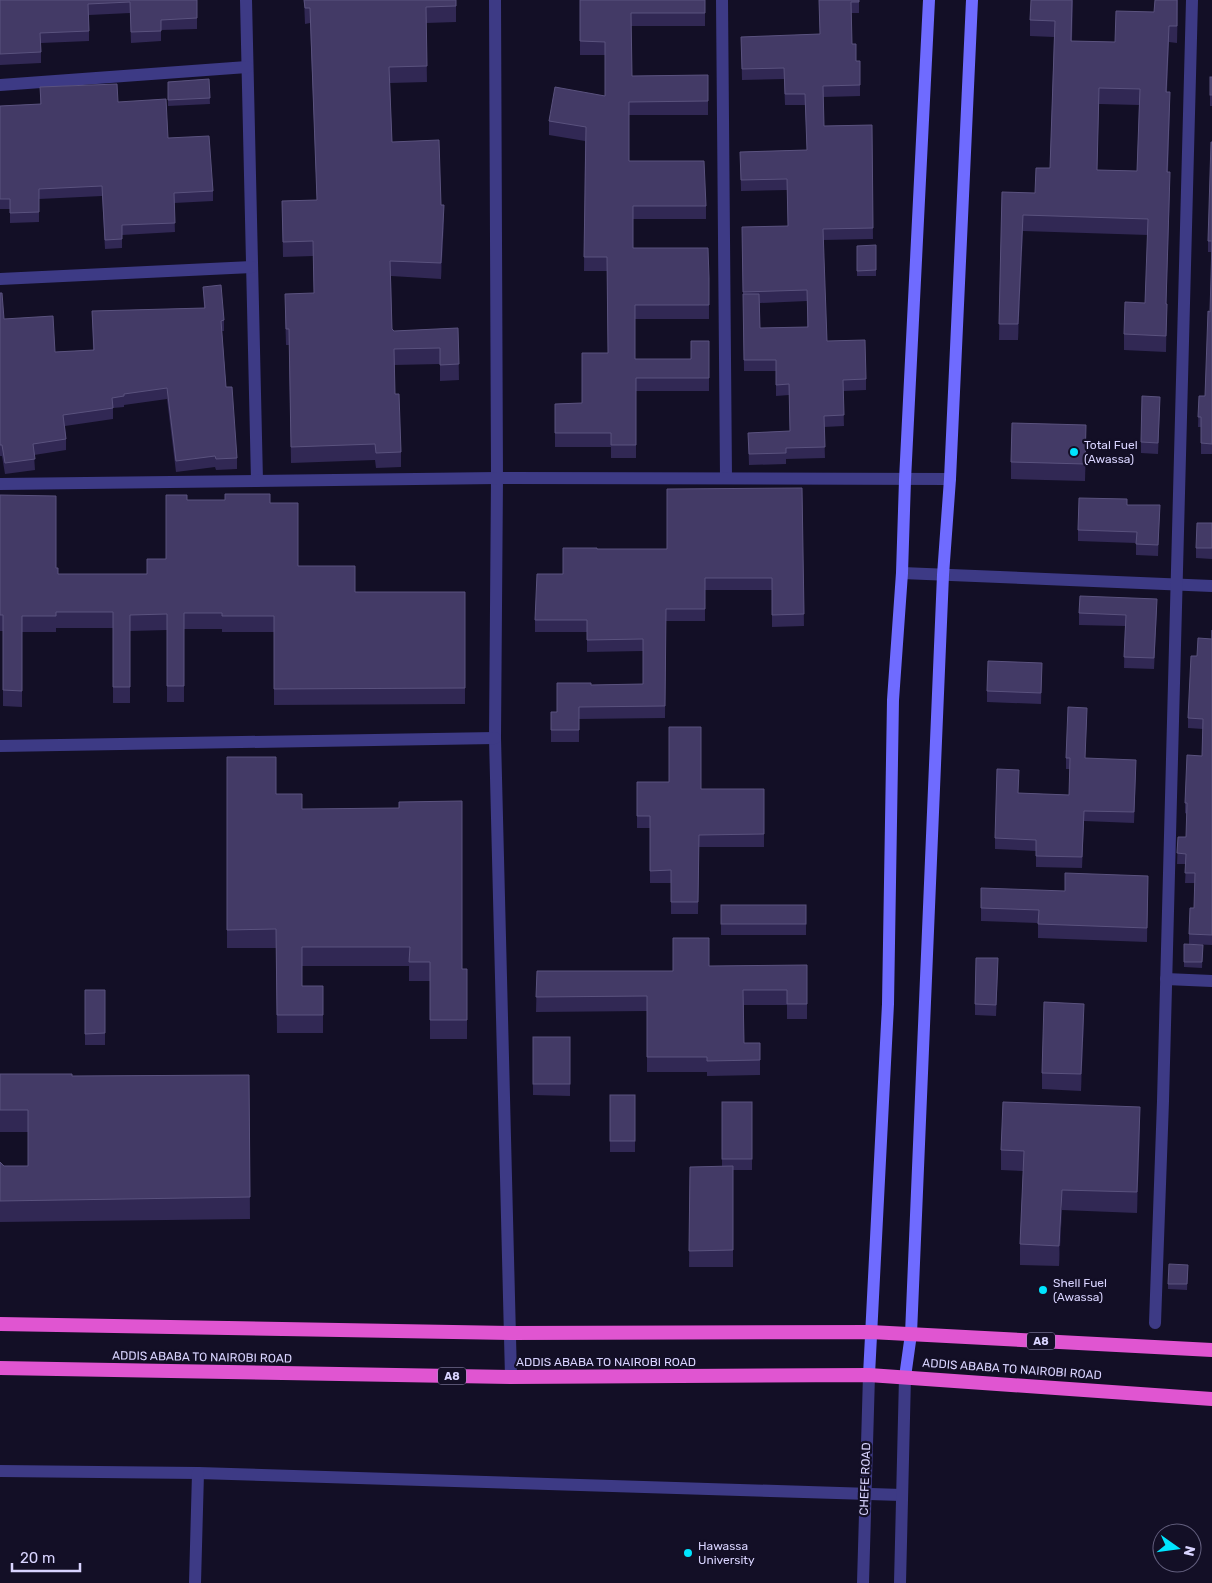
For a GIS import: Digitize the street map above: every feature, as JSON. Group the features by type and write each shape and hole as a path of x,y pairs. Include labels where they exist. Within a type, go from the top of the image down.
{"highway":[{"name":"A8","path":"0,1324 510,1333 870,1332 1212,1350"},
{"name":"ADDIS ABABA TO NAIROBI ROAD","path":"0,1368 511,1377 869,1376 1212,1399"}],"main road":[{"path":"869,1376 888,1004 893,700 902,573 904,480 929,0"},
{"path":"905,1377 911,1334 943,575 950,479 972,0"}],"street":[{"path":"246,0 257,481"},
{"path":"495,0 497,478 495,738 511,1377"},
{"path":"722,0 726,477"},
{"path":"1155,1322 1192,0"},
{"path":"0,85 247,67"},
{"path":"0,279 252,267"},
{"path":"0,484 497,478 726,477 950,479"},
{"path":"902,573 1212,586"},
{"path":"0,746 495,738"},
{"path":"1166,979 1212,981"},
{"name":"CHEFE ROAD","path":"863,1583 869,1376"},
{"path":"900,1583 905,1377"},
{"path":"0,1471 198,1473 902,1495"},
{"path":"196,1583 198,1473"}],"building":[{"path":"0,0 197,0 197,18 161,20 161,31 131,32 130,2 88,4 89,31 40,33 41,52 0,54"},
{"path":"304,0 456,0 456,6 426,7 427,66 389,67 392,142 439,140 441,205 444,205 441,263 390,261 392,329 394,331 458,328 459,364 440,365 440,348 394,349 395,394 399,394 401,452 376,453 375,444 291,447 289,329 286,329 285,294 314,293 313,241 283,242 282,201 317,200 310,8 305,8"},
{"path":"580,0 705,0 705,13 631,13 632,76 708,75 708,101 629,102 629,161 704,161 706,206 633,206 633,248 708,248 709,278 709,305 635,305 635,359 691,359 691,341 709,341 709,378 636,378 636,445 611,445 611,433 555,433 555,404 582,403 582,353 608,353 607,257 584,257 586,127 549,121 555,87 605,96 605,42 580,41"},
{"path":"819,0 859,0 859,2 851,2 852,44 856,44 856,61 860,61 860,85 823,86 824,126 872,125 873,228 823,229 827,341 865,340 866,379 843,380 844,415 824,416 825,447 786,448 786,453 749,454 748,433 790,431 789,384 776,385 776,360 744,360 743,294 759,294 760,328 808,327 807,290 743,292 742,227 788,226 787,179 741,180 740,152 807,150 805,94 785,94 784,68 742,69 741,37 820,34"},
{"path":"1031,0 1072,0 1071,41 1115,42 1116,11 1154,12 1155,0 1177,0 1177,26 1169,26 1166,92 1170,92 1167,172 1170,172 1166,336 1124,334 1125,302 1145,303 1148,219 1023,215 1018,324 999,324 1002,192 1035,193 1036,168 1050,168 1055,21 1030,20","holes":["1099,88 1140,89 1137,171 1097,170"]},
{"path":"1210,77 1212,77 1212,95 1210,95"},
{"path":"209,79 210,98 168,100 168,82"},
{"path":"117,84 118,102 166,99 168,138 209,136 213,191 174,193 175,223 122,225 122,239 105,240 102,186 39,189 39,212 10,213 10,199 0,199 0,106 41,104 40,87"},
{"path":"1211,142 1212,241 1208,241"},
{"path":"1212,241 1212,444 1201,443 1201,417 1198,417 1199,396 1205,396"},
{"path":"876,245 876,270 857,271 857,246"},
{"path":"221,285 224,320 221,321 226,387 232,387 237,458 216,459 215,456 176,461 167,388 124,394 124,396 112,398 113,408 63,415 66,439 33,444 35,459 5,463 2,445 0,445 0,293 2,293 4,319 53,316 55,352 94,350 92,311 205,308 203,287"},
{"path":"1142,396 1160,397 1158,443 1141,442"},
{"path":"1012,423 1086,425 1085,464 1011,462"},
{"path":"802,488 804,614 772,615 772,578 705,578 705,609 666,609 665,706 579,707 579,730 551,730 551,712 557,712 557,683 591,683 591,685 643,684 643,639 587,640 587,620 535,620 537,574 563,574 563,548 667,549 667,489"},
{"path":"225,494 270,494 270,503 298,503 298,566 355,566 355,592 465,592 465,688 274,689 274,616 222,616 222,613 184,613 184,686 167,686 167,614 130,615 130,687 113,687 113,612 56,612 56,616 22,616 22,691 3,690 3,615 0,615 0,495 56,496 56,568 58,568 58,574 147,574 147,559 166,559 166,495 187,495 187,500 225,500"},
{"path":"1079,498 1127,499 1127,505 1160,505 1158,545 1136,544 1137,532 1078,530"},
{"path":"1197,523 1212,523 1212,548 1196,548"},
{"path":"1080,596 1157,599 1154,658 1124,657 1126,615 1079,613"},
{"path":"1198,638 1212,639 1212,935 1189,934 1190,908 1194,908 1195,873 1185,873 1186,854 1177,853 1178,837 1186,837 1187,755 1202,756 1203,719 1188,718 1191,656 1197,656"},
{"path":"988,661 1042,663 1041,693 987,691"},
{"path":"1068,707 1087,708 1085,758 1136,760 1134,812 1084,811 1082,857 1036,856 1036,840 995,838 997,769 1019,770 1018,793 1069,795 1070,758 1066,758"},
{"path":"669,727 701,727 701,789 764,789 764,834 699,835 698,902 671,902 671,870 650,871 650,816 637,816 637,782 669,782"},
{"path":"227,757 276,757 276,794 302,794 302,809 399,808 399,802 462,801 462,969 467,969 467,1020 430,1020 430,962 409,962 410,947 302,947 302,986 323,986 323,1015 277,1015 276,929 227,930"},
{"path":"1065,873 1148,876 1147,928 1038,924 1039,910 981,908 981,888 1065,891"},
{"path":"721,905 806,905 806,924 721,924"},
{"path":"673,938 709,938 709,966 807,965 807,1004 787,1004 787,990 743,990 744,1043 760,1043 760,1060 707,1061 707,1057 647,1057 647,996 536,997 537,971 673,971"},
{"path":"1184,944 1203,945 1202,962 1184,962"},
{"path":"976,958 998,958 996,1005 975,1004"},
{"path":"85,990 105,990 105,1033 85,1034"},
{"path":"1044,1002 1084,1004 1081,1074 1042,1073"},
{"path":"533,1037 570,1037 570,1084 533,1084"},
{"path":"0,1074 72,1074 72,1076 249,1075 250,1197 0,1201 0,1162 4,1166 28,1166 28,1110 0,1110"},
{"path":"610,1095 635,1095 635,1141 610,1141"},
{"path":"722,1102 752,1102 752,1159 722,1159"},
{"path":"1003,1102 1140,1107 1137,1192 1062,1190 1059,1246 1020,1244 1024,1151 1001,1150"},
{"path":"733,1166 733,1250 689,1251 690,1167"},
{"path":"1169,1264 1188,1265 1187,1284 1168,1284"}],"place":[{"name":"Total Fuel (Awassa)","path":"1074,452"},
{"name":"Shell Fuel (Awassa)","path":"1043,1290"},
{"name":"Hawassa University","path":"688,1553"}]}
